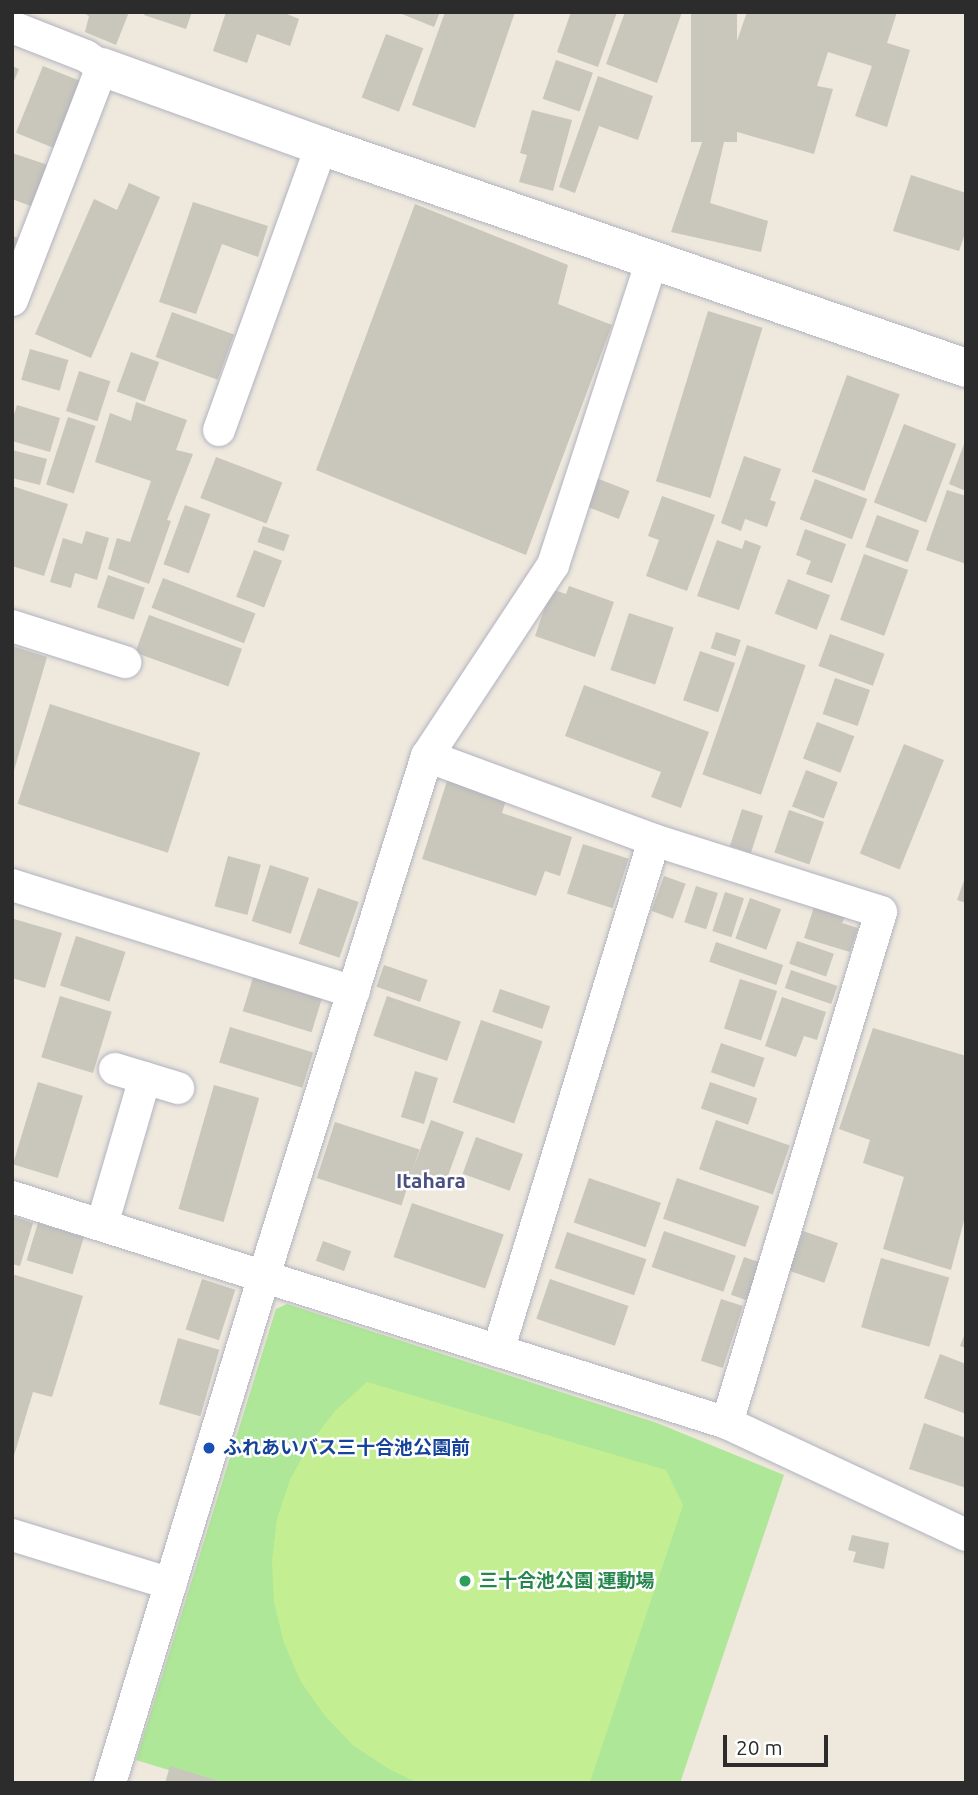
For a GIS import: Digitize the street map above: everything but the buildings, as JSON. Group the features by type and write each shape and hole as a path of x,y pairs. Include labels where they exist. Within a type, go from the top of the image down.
{"street":[{"path":"12,27 86,56 102,67 321,146 966,368"},
{"path":"12,300 102,67"},
{"path":"219,430 321,146"},
{"path":"110,1783 264,1276 427,756 553,565 652,261"},
{"path":"12,626 125,662"},
{"path":"427,756 654,840 881,912 727,1423"},
{"path":"498,1351 654,840"},
{"path":"12,885 354,992"},
{"path":"115,1069 177,1088"},
{"path":"102,1226 145,1078"},
{"path":"12,1197 727,1423 966,1535"},
{"path":"12,1535 171,1584"}],"green space":[{"path":"287,1304 657,1423 784,1475 680,1783 211,1783 136,1760 276,1309"},
{"name":"三十合池公園 運動場","path":"367,1382 666,1470 683,1505 590,1782 418,1783 389,1769 354,1746 325,1716 301,1682 284,1643 274,1602 272,1561 277,1519 290,1480 310,1443 336,1410"}],"place":[{"name":"ふれあいバス三十合池公園前","path":"209,1448"},
{"name":"三十合池公園 運動場","path":"465,1581"}],"district":[{"name":"Itahara","path":"431,1180"}]}
